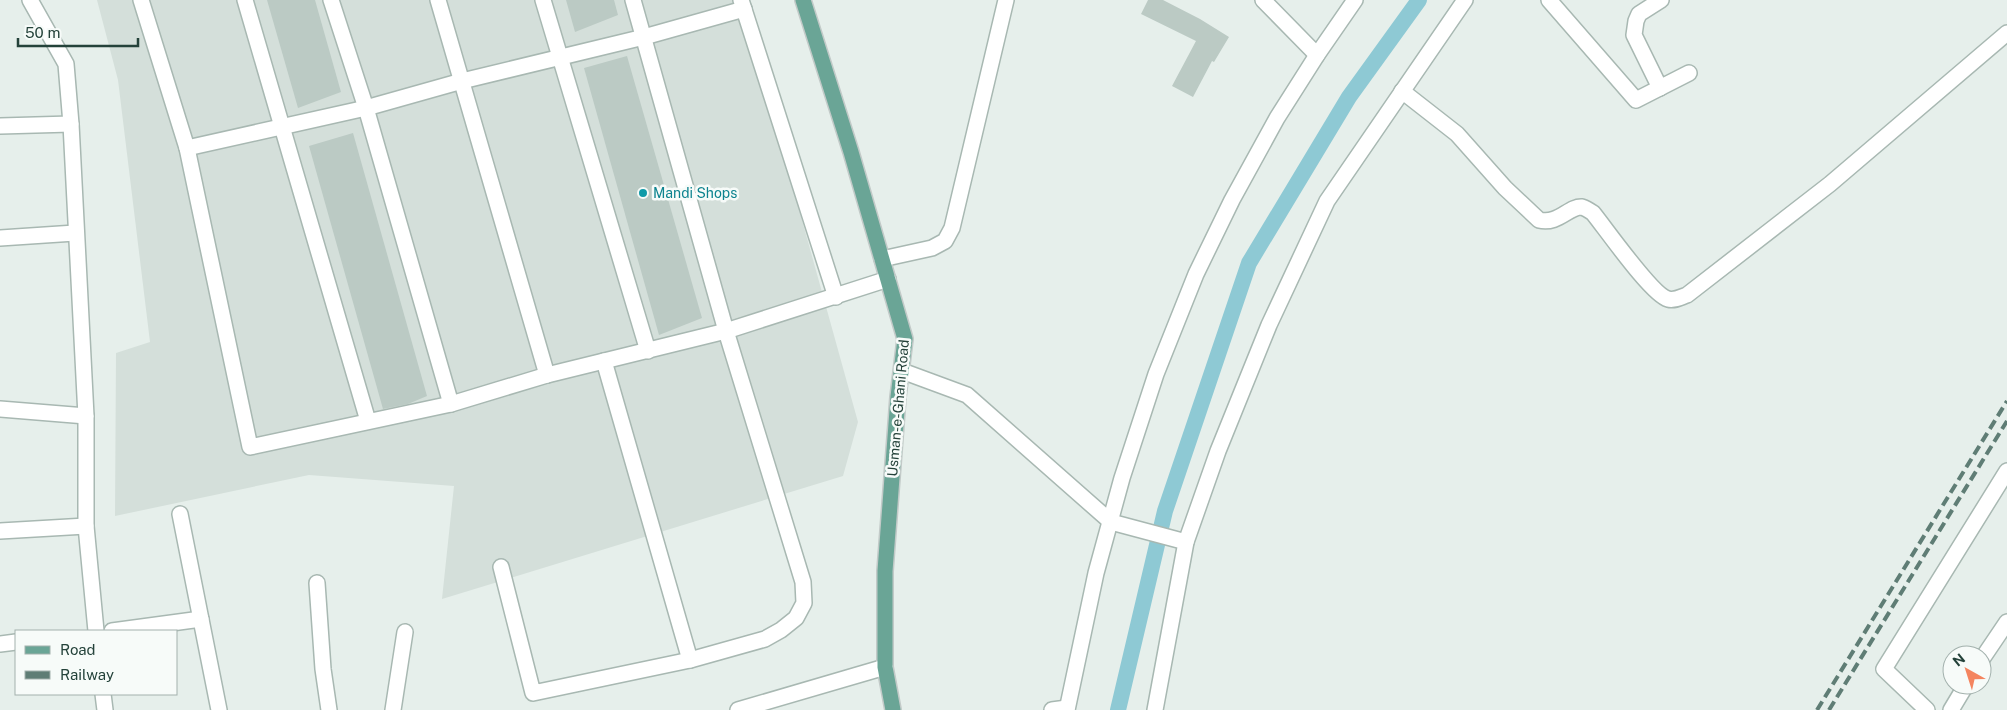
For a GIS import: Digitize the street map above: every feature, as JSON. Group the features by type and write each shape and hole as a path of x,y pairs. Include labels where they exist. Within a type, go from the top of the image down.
{"main road":[{"name":"Usman-e-Ghani Road","path":"803,0 906,339 885,571 885,667 893,710"}],"street":[{"path":"30,0 66,64 71,124 75,233 86,416 86,526 96,630"},
{"path":"141,0 187,148 250,447 451,404 547,375 726,331 888,279"},
{"path":"245,0 280,126 368,421"},
{"path":"331,0 366,108 451,404"},
{"path":"438,0 547,375"},
{"path":"543,0 648,351"},
{"path":"501,567 533,693 690,660 765,639 781,630 796,618 804,603 803,582 726,331 632,0"},
{"path":"882,259 932,248 945,241 952,228 1006,0"},
{"path":"1263,0 1317,55"},
{"path":"1052,710 1067,709 1096,573 1122,478 1156,374 1196,274 1232,200 1272,126 1355,0"},
{"path":"1154,710 1182,541 1269,325 1327,201 1465,0"},
{"path":"1549,0 1636,100 1689,73"},
{"path":"1660,0 1639,14 1634,35 1660,88"},
{"path":"187,148 366,108 462,81 644,37 742,4 836,297"},
{"path":"1402,91 1457,134 1505,188 1539,220 1546,222 1563,216 1576,208 1583,207 1593,214 1650,284 1662,296 1675,300 1694,291 1830,184 2007,33"},
{"path":"0,126 71,124"},
{"path":"0,238 75,233"},
{"path":"604,361 690,660"},
{"path":"902,371 967,395 1111,522 1182,541"},
{"path":"0,409 86,416"},
{"path":"1927,710 1884,669 2007,471"},
{"path":"180,514 219,710"},
{"path":"0,531 86,526"},
{"path":"317,583 329,710"},
{"path":"119,630 201,619"},
{"path":"1991,645 2007,622"},
{"path":"393,710 405,632"},
{"path":"0,644 15,642"},
{"path":"738,710 885,667"},
{"path":"104,695 106,710"},
{"path":"1951,710 1960,695"}],"shaded area":[{"path":"97,0 741,0 858,422 843,476 442,599 454,486 309,475 115,516 116,353 150,342 118,80"}],"building":[{"path":"267,0 315,0 341,92 298,108"},
{"path":"566,0 614,0 618,15 575,32"},
{"path":"1148,0 1163,0 1200,19 1229,37 1214,62 1212,61 1193,97 1172,86 1196,41 1141,14"},
{"name":"Mandi Shops","path":"627,56 702,318 659,335 584,68"},
{"path":"353,133 427,396 408,404 383,409 309,146"}],"waterway":[{"path":"1118,710 1165,511 1249,263 1349,97 1419,0"}],"railway":[{"path":"1817,710 2007,401"},
{"path":"1829,710 2007,421"}],"place":[{"name":"Mandi Shops","path":"643,193"}]}
